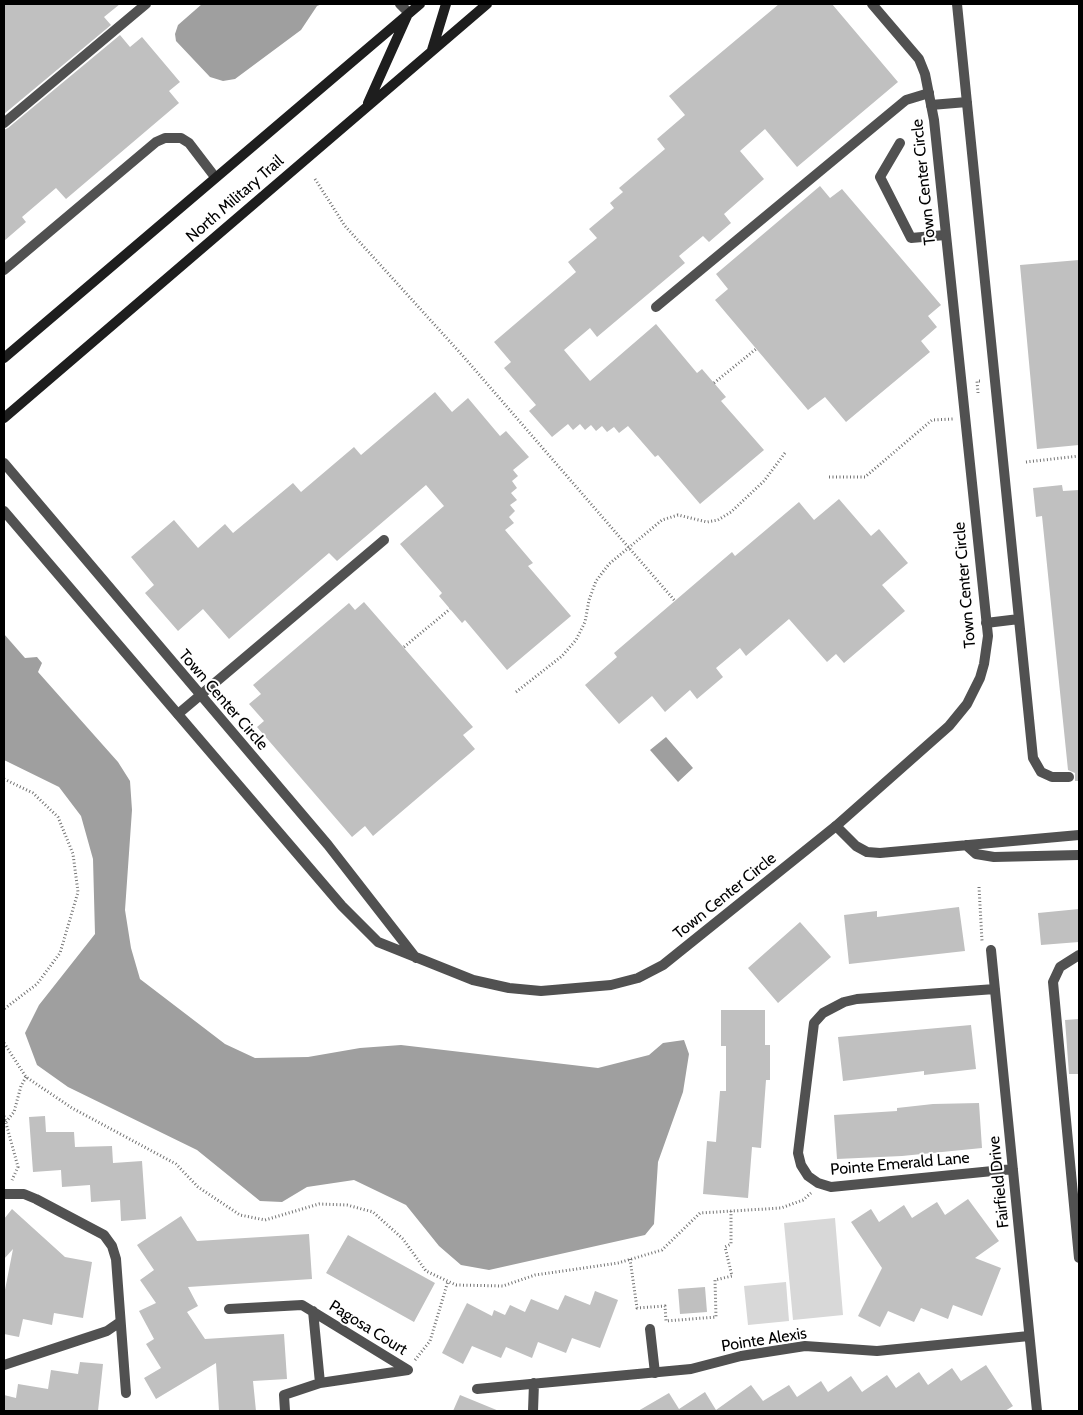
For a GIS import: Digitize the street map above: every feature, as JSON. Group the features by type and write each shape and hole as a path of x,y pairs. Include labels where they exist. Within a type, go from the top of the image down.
{"main road":[{"name":"North Military Trail","path":"4,358 420,4"},
{"path":"432,50 446,4"},
{"name":"North Military Trail","path":"4,418 487,4"},
{"path":"367,106 409,13"}],"street":[{"path":"4,123 146,4"},
{"path":"400,4 409,13"},
{"name":"Town Center Circle","path":"4,511 342,906 378,942 473,980 508,988 541,991 611,986 638,978 663,965 836,826 959,715 980,678 987,650 986,623 946,235 929,94 919,59 872,4"},
{"path":"957,4 1033,758 1041,772 1052,777 1069,777"},
{"path":"656,306 906,100 929,94"},
{"path":"930,105 967,102"},
{"path":"4,270 156,142 165,138 181,138 188,143 215,177"},
{"path":"900,143 880,177 911,238 946,235"},
{"name":"Town Center Circle","path":"4,463 328,846 417,958"},
{"path":"178,714 384,540"},
{"path":"986,623 1019,618"},
{"path":"836,826 856,846 867,852 880,853 1079,835"},
{"path":"966,845 976,854 994,858 1079,855"},
{"name":"Fairfield Drive","path":"991,950 1037,1411"},
{"path":"1079,955 1060,967 1053,982 1079,1258"},
{"name":"Pointe Emerald Lane","path":"995,989 857,999 833,1007 814,1023 798,1153 801,1165 808,1176 830,1187 1013,1169"},
{"path":"7,1193 36,1199 104,1235 112,1246 116,1259 126,1394"},
{"name":"Pagosa Court","path":"229,1309 302,1306 408,1370"},
{"name":"Pagosa Court","path":"313,1311 320,1383"},
{"path":"4,1365 107,1331 120,1322"},
{"path":"650,1329 655,1373"},
{"name":"Pointe Alexis","path":"477,1389 691,1369 741,1356 805,1346 877,1351 1029,1336"},
{"name":"Pagosa Court","path":"285,1411 284,1395 320,1383 408,1370"},
{"path":"533,1411 534,1384"}],"path":[{"path":"314,180 346,226 458,350 675,602"},
{"path":"714,382 756,349"},
{"path":"979,399 977,381 995,380"},
{"path":"829,477 865,476 932,420 965,418"},
{"path":"516,692 562,656 576,640 585,622 589,600 596,580 608,564 662,520 678,515 707,522 718,520 731,512 764,481 785,452"},
{"path":"1026,462 1079,456"},
{"path":"404,647 450,609"},
{"path":"4,779 33,793 58,817 73,854 78,892 60,953 37,984 4,1009"},
{"path":"979,888 982,943 991,950"},
{"path":"4,1043 26,1077 72,1108 176,1164 198,1187 240,1215 265,1220 319,1204 347,1205 372,1212 403,1240 426,1271 456,1285 503,1286 535,1275 630,1259 662,1250 700,1213 781,1208 803,1200 822,1184"},
{"path":"6,1122 14,1112 21,1086 26,1077"},
{"path":"4,1116 18,1167 7,1193"},
{"path":"630,1259 637,1308 665,1306 666,1321 716,1317 714,1280 732,1276 725,1247 731,1244 731,1211"},
{"path":"408,1370 430,1340 448,1281"}],"shaded area":[{"path":"202,4 322,4 317,6 301,30 235,79 223,81 210,77 176,41 175,34 178,25"},
{"path":"4,634 25,658 37,657 42,663 38,672 118,762 130,781 132,810 125,910 131,948 140,979 225,1044 255,1058 308,1057 360,1048 401,1045 598,1068 649,1055 663,1043 684,1040 689,1054 683,1092 658,1162 654,1224 645,1235 489,1270 461,1265 439,1246 406,1205 354,1180 307,1187 282,1202 260,1201 197,1150 68,1087 37,1065 25,1033 39,1005 95,934 93,859 81,816 59,787 4,760"},
{"path":"666,737 693,768 678,782 650,750"},
{"path":"835,1218 843,1315 793,1320 784,1223"},
{"path":"786,1282 789,1321 748,1325 744,1286"}],"building":[{"path":"4,4 120,4 104,17 111,25 4,114"},
{"path":"779,4 832,4 898,82 797,167 765,129 740,151 764,179 724,214 731,223 709,242 703,236 679,256 685,263 597,337 590,328 564,350 590,381 656,324 697,373 702,369 726,397 721,401 764,450 700,504 658,455 655,457 628,426 619,433 614,427 607,432 602,426 596,431 591,425 585,430 580,424 573,430 568,424 552,437 529,411 536,405 504,368 511,362 494,342 576,272 568,262 597,238 589,229 614,208 610,203 623,192 619,188 665,149 657,139 685,115 669,96"},
{"path":"120,35 130,47 142,37 180,82 169,91 179,103 66,199 56,188 22,217 26,222 4,241 4,130"},
{"path":"820,186 830,198 842,189 941,305 928,316 937,327 921,341 930,352 846,422 825,397 808,410 715,300 728,289 716,274"},
{"path":"1079,260 1079,445 1037,449 1020,265"},
{"path":"435,392 452,412 468,398 500,436 506,431 529,457 513,470 518,476 512,481 517,488 511,493 517,500 510,505 515,511 509,517 514,523 505,530 533,563 528,566 571,616 507,670 465,620 462,623 439,596 442,593 400,544 444,506 426,485 337,561 329,553 229,639 203,609 178,631 145,593 154,585 131,557 174,520 198,548 225,524 233,533 293,483 301,492 354,447 361,455"},
{"path":"1062,485 1063,491 1079,490 1079,781 1075,781 1075,773 1068,770 1042,516 1036,517 1033,488"},
{"path":"839,499 871,536 879,529 908,563 882,585 905,611 844,663 836,654 827,662 789,619 746,656 740,648 716,668 723,677 697,699 690,690 665,712 652,696 619,724 585,685 617,657 614,653 732,552 735,556 799,502 814,520"},
{"path":"364,602 473,727 463,735 475,749 373,836 365,826 352,837 257,727 264,721 249,704 261,694 253,685 349,603 355,610"},
{"path":"959,907 965,951 849,964 844,915 877,911 877,917"},
{"path":"1079,909 1079,942 1041,945 1038,913"},
{"path":"800,922 831,957 778,1003 748,968"},
{"path":"721,1010 765,1010 765,1045 770,1045 770,1080 766,1080 761,1148 752,1147 748,1198 703,1194 707,1141 716,1142 720,1091 726,1091 726,1046 721,1046"},
{"path":"1079,1019 1079,1074 1069,1074 1065,1020"},
{"path":"971,1025 976,1069 924,1075 924,1071 843,1081 838,1037"},
{"path":"979,1103 982,1148 902,1156 837,1159 834,1115 897,1111 897,1108 933,1104"},
{"path":"45,1116 46,1132 74,1132 75,1147 112,1146 113,1163 142,1161 146,1219 121,1221 120,1200 91,1202 90,1185 62,1187 61,1170 33,1172 29,1117"},
{"path":"968,1199 999,1241 975,1258 1001,1268 982,1316 953,1305 948,1319 921,1308 914,1322 888,1311 880,1327 858,1316 882,1268 851,1222 871,1209 879,1222 904,1205 912,1218 937,1202 945,1215"},
{"path":"12,1209 65,1257 92,1262 83,1318 54,1313 52,1325 23,1319 19,1337 4,1334 4,1295 13,1249 4,1259 4,1219"},
{"path":"181,1216 197,1241 309,1234 312,1279 188,1287 198,1306 187,1312 205,1339 284,1334 287,1379 253,1381 256,1411 219,1411 216,1363 156,1399 144,1378 161,1368 146,1344 154,1339 139,1311 156,1303 140,1280 154,1270 137,1245"},
{"path":"348,1235 435,1283 414,1322 326,1273"},
{"path":"705,1287 707,1312 680,1314 678,1289"},
{"path":"595,1291 618,1300 600,1348 572,1338 566,1353 538,1342 532,1358 506,1347 501,1358 472,1346 463,1364 442,1353 467,1303 492,1316 494,1310 505,1315 510,1305 525,1312 531,1299 558,1310 565,1295 590,1305"},
{"path":"80,1362 103,1364 98,1411 4,1411 4,1395 16,1398 18,1384 48,1389 51,1370 78,1374"},
{"path":"986,1365 1013,1406 1005,1411 638,1411 669,1393 679,1409 705,1392 716,1410 751,1385 763,1401 789,1385 797,1397 821,1381 828,1392 851,1376 862,1392 887,1375 896,1388 919,1372 928,1385 952,1368 961,1381"},
{"path":"460,1395 499,1411 453,1411"}]}
